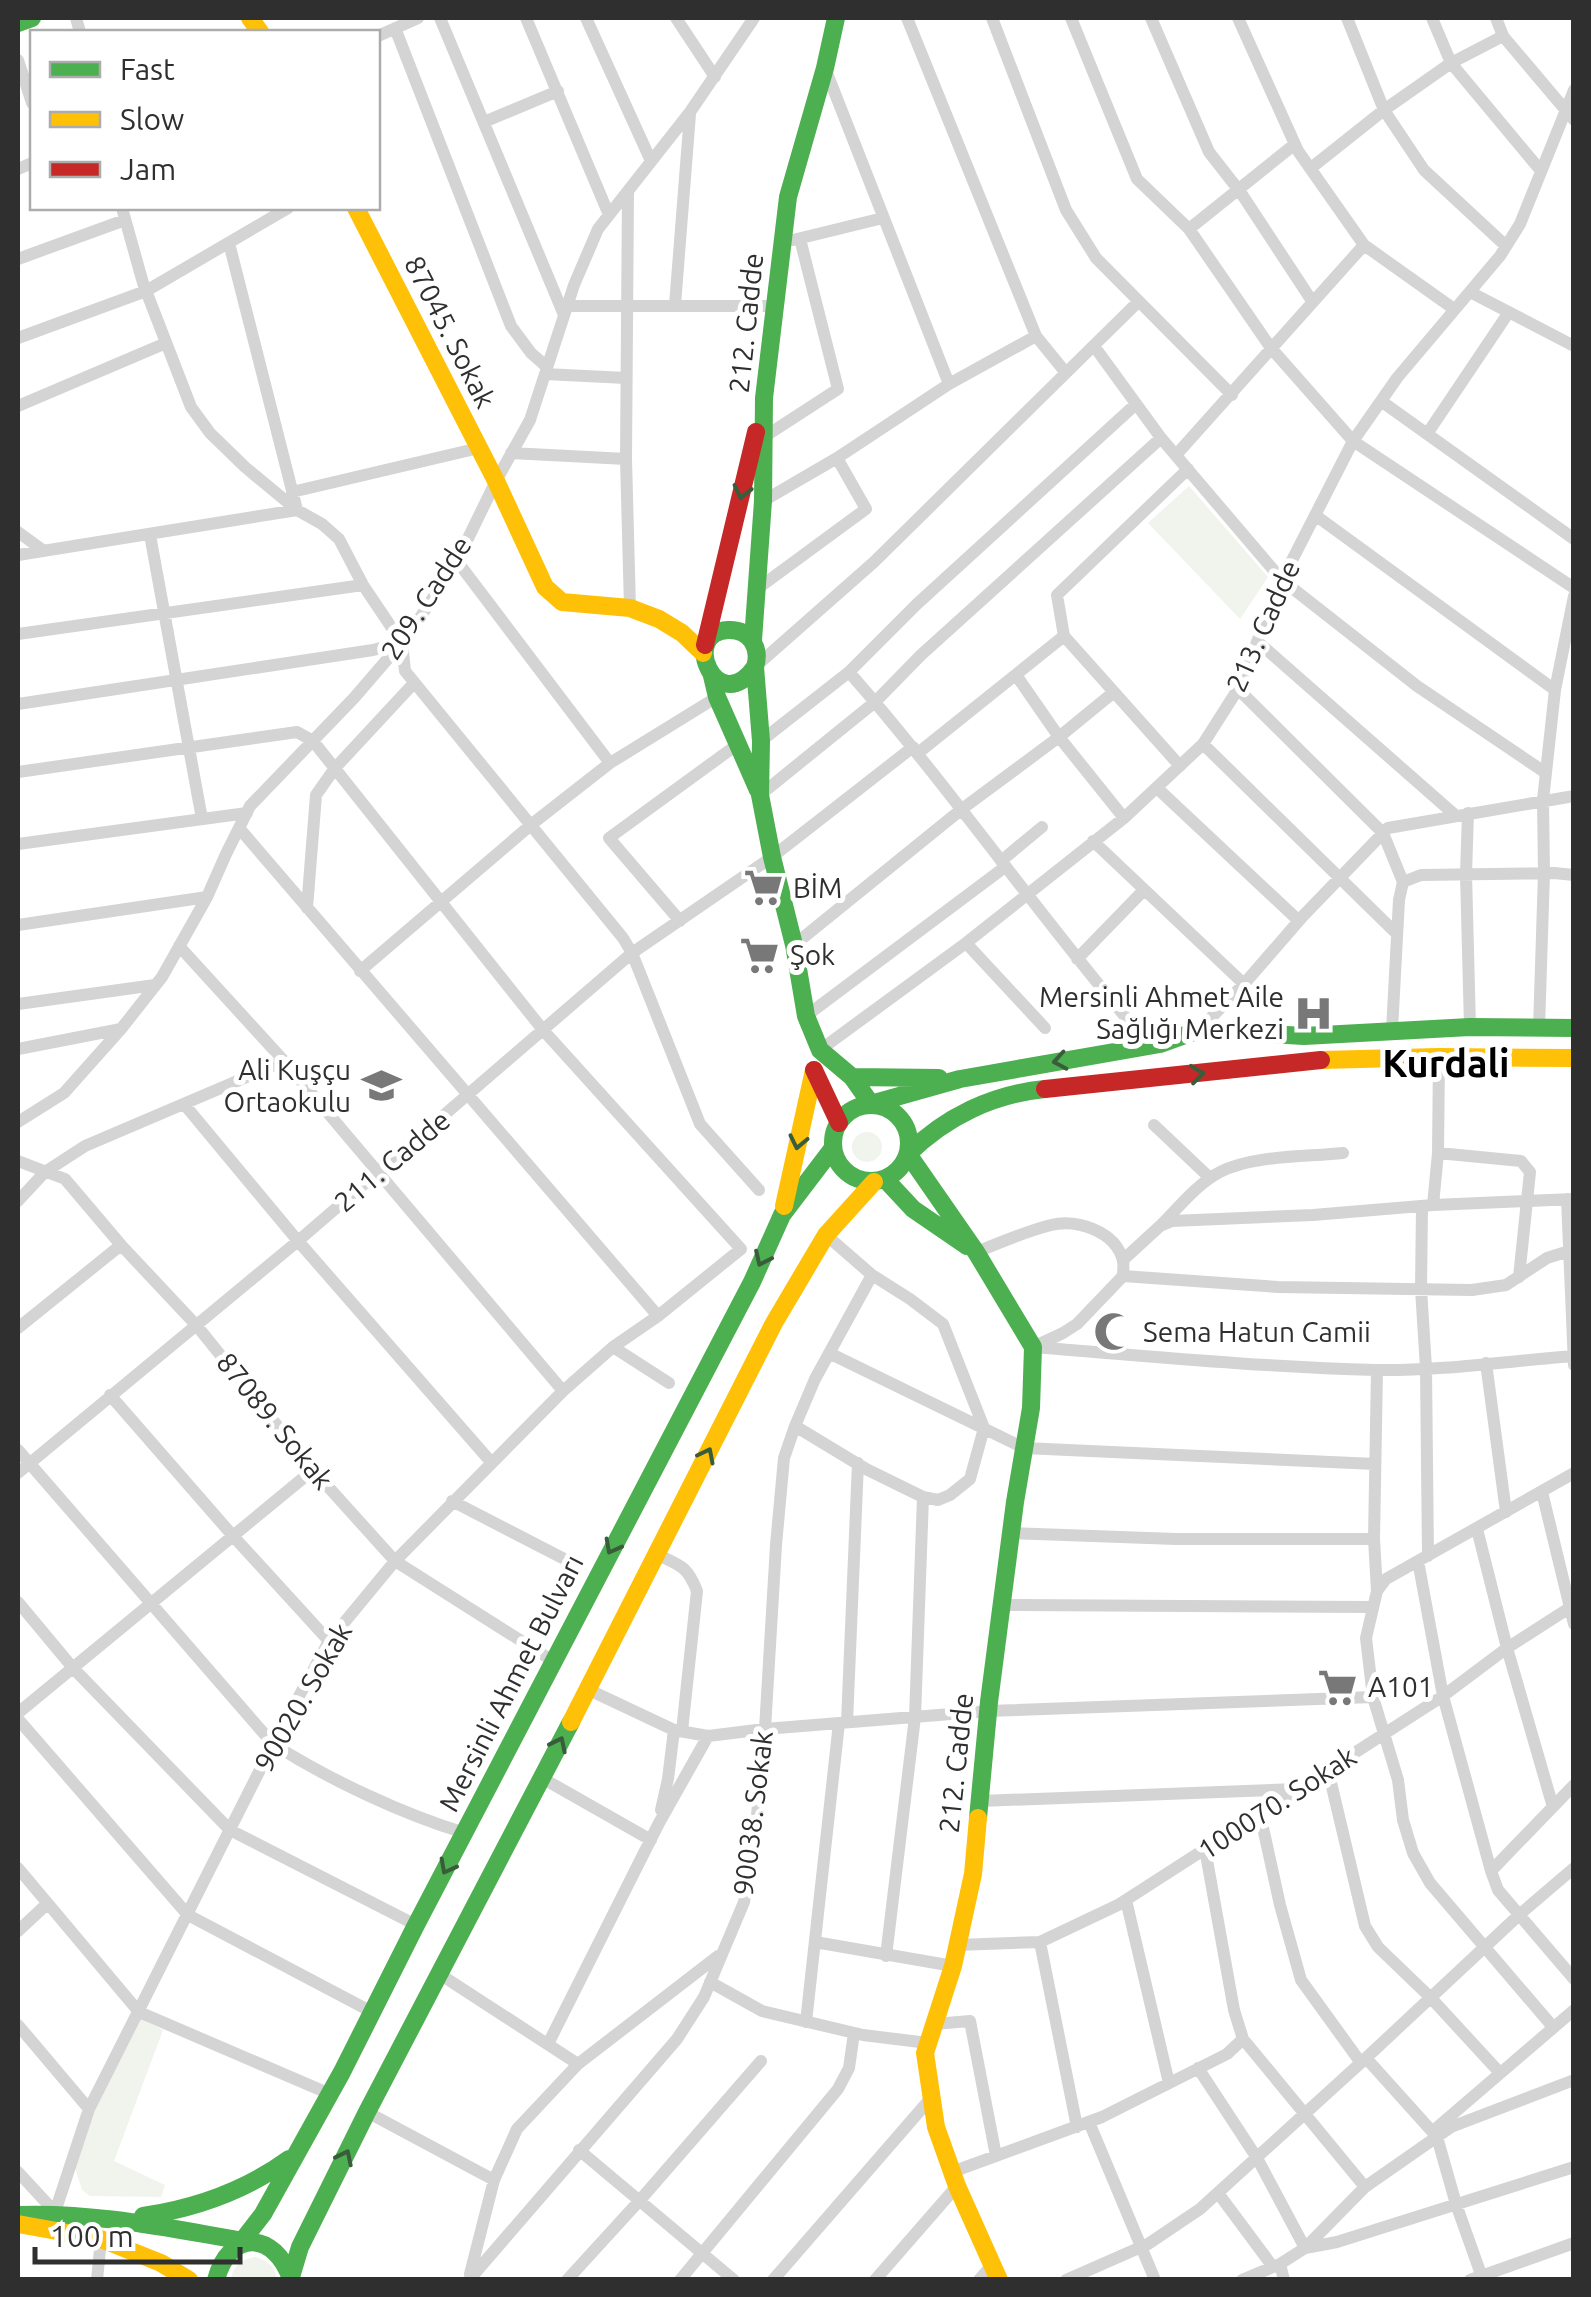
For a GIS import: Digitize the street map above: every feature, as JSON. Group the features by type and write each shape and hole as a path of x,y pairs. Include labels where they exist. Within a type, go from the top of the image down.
{"main road":[{"path":"18,23 32,18"},
{"name":"212. Cadde","path":"753,640 764,501 764,398 791,241 788,196 836,18"},
{"name":"87045. Sokak","path":"357,210 496,481 545,587 562,602 630,608 659,619 704,653"},
{"path":"293,2271 300,2247 367,2112 774,1323 826,1235 880,1180 903,1165 908,1154 908,1130 902,1120 894,1111 871,1104 852,1076 820,1050 806,1016 760,796 704,662 764,398"},
{"path":"704,653 711,636 728,628 738,629 753,640 758,658 750,674 736,682 712,676"},
{"path":"755,667 761,741 760,796"},
{"path":"976,1252 913,1209 880,1180 852,1176 836,1159 834,1135 847,1113 960,1078 1160,1044 1198,1030 1304,1036 1470,1026 1574,1028"},
{"path":"782,1214 820,1050"},
{"path":"908,1154 945,1122 990,1101 1037,1090 1302,1061 1574,1058"},
{"path":"814,1070 839,1123"},
{"path":"852,1076 960,1078"},
{"name":"Mersinli Ahmet Bulvarı","path":"216,2280 221,2260 244,2242 263,2214 330,2094 752,1282 782,1214 833,1148"},
{"path":"908,1154 976,1252 1033,1347"},
{"name":"212. Cadde","path":"990,2275 936,2127 925,2053 953,1966 973,1874 1001,1605 1031,1408 1033,1347"},
{"path":"123,2218 170,2213 208,2202 255,2182 298,2153"},
{"path":"18,2214 54,2212 123,2218 262,2243 274,2248 293,2271"},
{"path":"18,2224 101,2238 162,2263 188,2280"}],"street":[{"path":"380,35 418,18"},
{"path":"440,18 566,310 625,305 777,306"},
{"path":"526,18 609,215"},
{"path":"586,18 651,161"},
{"path":"676,18 715,77"},
{"name":"209. Cadde","path":"18,1122 64,1093 156,986 207,897 250,806 402,643 457,561 530,420 598,229 690,112 754,18"},
{"path":"907,18 1036,336 1066,373"},
{"path":"992,18 1066,210 1096,258 1232,395"},
{"path":"1071,18 1137,179 1189,229 1272,348 1353,441 1574,592 1555,690 1543,800 1539,1028"},
{"path":"1151,18 1209,152 1312,301"},
{"path":"1238,18 1295,144 1364,246 1454,309"},
{"path":"1348,18 1384,110 1424,170 1506,246"},
{"path":"1432,18 1451,63 1542,171"},
{"path":"1496,18 1504,36 1569,115"},
{"path":"395,28 511,326 546,371 626,378"},
{"path":"1311,168 1451,63 1504,36"},
{"path":"18,60 30,96"},
{"path":"824,68 949,384"},
{"name":"213. Cadde","path":"820,1050 966,943 1124,818 1203,744 1238,689 1282,580 1353,441 1520,224 1569,115 1574,90"},
{"path":"484,122 558,91"},
{"path":"674,306 690,112"},
{"path":"1189,229 1295,144"},
{"path":"628,191 625,305 630,608"},
{"path":"18,321 20,337 146,291 285,210"},
{"path":"18,259 123,214 146,291 191,407 210,434 244,467 339,539 363,586 402,643 405,671 632,953 700,1124 758,1190"},
{"path":"764,436 838,389 791,241 883,218"},
{"path":"229,242 297,510"},
{"path":"1176,455 1364,246"},
{"path":"1470,292 1574,346"},
{"path":"755,667 874,562 1138,302"},
{"path":"1427,434 1509,312"},
{"path":"764,501 949,384 1036,336"},
{"path":"18,406 166,343"},
{"path":"1094,346 1161,438 1282,580 1417,686 1546,773"},
{"path":"1381,402 1574,539"},
{"path":"761,741 849,672 917,604 1136,404"},
{"path":"760,796 875,702 921,654 1161,438"},
{"path":"292,492 479,448"},
{"path":"511,453 626,459"},
{"path":"757,589 866,509 837,458"},
{"path":"1180,766 1064,636 1056,596 1188,469"},
{"path":"18,555 297,510"},
{"path":"1315,515 1555,690"},
{"path":"18,532 44,551"},
{"path":"150,534 202,819"},
{"path":"457,561 610,763"},
{"path":"18,634 363,586"},
{"name":"211. Cadde","path":"18,1473 298,1241 632,953 772,857 1064,636"},
{"path":"1258,642 1462,814 1470,1026"},
{"path":"18,704 402,643"},
{"path":"849,672 1128,1020"},
{"path":"1016,676 1124,818"},
{"path":"307,908 316,795 335,768 414,683"},
{"path":"1238,689 1382,834 1404,882 1399,900 1392,1030"},
{"path":"794,945 1114,692"},
{"path":"360,971 610,763 718,697"},
{"path":"18,772 297,732 313,741 544,1030"},
{"path":"680,921 610,838 738,744"},
{"path":"1203,744 1397,934"},
{"path":"1157,788 1298,921"},
{"path":"1198,1030 1388,828 1574,796"},
{"path":"18,844 246,813"},
{"path":"806,1016 1003,864 1042,827"},
{"path":"239,828 658,1316"},
{"path":"1092,841 1244,984"},
{"path":"1404,882 1421,875 1574,875"},
{"path":"1077,960 1143,891"},
{"path":"18,926 207,897"},
{"path":"966,943 1045,1028"},
{"path":"179,946 284,1061 562,1391"},
{"path":"18,1004 156,986"},
{"path":"18,1049 121,1029"},
{"name":"90020. Sokak","path":"54,2212 89,2109 329,1641 395,1561 562,1391 741,1249 544,1030"},
{"path":"1439,1057 1438,1153 1428,1206 1421,1289 1426,1368 1423,1558 1443,1696 1498,1890 1574,1978"},
{"path":"18,1201 44,1172 85,1146 284,1061"},
{"path":"184,1104 490,1462"},
{"path":"1154,1125 1210,1178"},
{"path":"1123,1260 1223,1170 1254,1162 1343,1153"},
{"path":"1438,1153 1520,1160 1530,1172 1519,1277"},
{"name":"87089. Sokak","path":"18,1161 65,1179 197,1326 313,1470 395,1561 553,1661"},
{"path":"1033,1347 1377,1370 1573,1359 1570,1199 1166,1223"},
{"path":"976,1252 1054,1224 1084,1225 1101,1233 1116,1247 1123,1260 1123,1276 1077,1324 1033,1347"},
{"path":"794,1426 923,1498 938,1500 950,1496 970,1479 984,1428 942,1324 872,1275 826,1235"},
{"path":"18,1328 121,1244"},
{"path":"1123,1276 1278,1287 1472,1290 1506,1285 1546,1258 1569,1251"},
{"name":"90038. Sokak","path":"468,2280 677,2039 704,1997 744,1902 755,1837 765,1729 784,1458 815,1379 872,1275"},
{"path":"613,1347 669,1382"},
{"path":"829,1353 1024,1448 1375,1464"},
{"path":"1486,1363 1506,1512"},
{"path":"1377,1370 1376,1591 1366,1638 1373,1696 1398,1780 1402,1820 1430,1884 1553,2027"},
{"path":"110,1395 329,1641"},
{"path":"18,1450 273,1744 307,1766 434,1823 465,1832"},
{"path":"806,2022 843,1722 858,1464"},
{"path":"313,1470 18,1716 188,1916 372,2012"},
{"path":"1376,1591 1386,1578 1574,1474"},
{"path":"1542,1492 1574,1624"},
{"path":"886,1956 915,1717 923,1498"},
{"path":"452,1501 576,1565"},
{"path":"1477,1529 1553,1807"},
{"path":"1011,1533 1176,1540 1374,1539"},
{"path":"548,2044 651,1840 668,1779 697,1590 691,1574 656,1554"},
{"path":"18,1602 73,1668 230,1830 416,1925"},
{"path":"1001,1605 1372,1607"},
{"name":"100070. Sokak","path":"957,1945 1040,1942 1126,1900 1443,1696 1571,1606"},
{"path":"587,1689 678,1731 708,1736 988,1711 1373,1696"},
{"path":"658,1822 708,1736"},
{"path":"1328,1770 1365,1926 1378,1946 1500,2073"},
{"path":"542,1778 651,1840"},
{"path":"1491,1871 1574,1785"},
{"path":"980,1801 1300,1789"},
{"path":"1260,1814 1301,1980 1364,2060 1435,2134 1478,2278 1574,2243"},
{"path":"1205,1849 1234,2010 1243,2039 1365,2187"},
{"path":"18,1868 139,2012 330,2094"},
{"path":"1066,2280 1142,2247 1200,2209 1574,1868"},
{"path":"1126,1900 1169,2084"},
{"path":"18,1931 46,1904"},
{"path":"815,1942 953,1966"},
{"path":"1040,1942 1083,2124 1155,2280"},
{"path":"468,2280 494,2180 517,2129 578,2064 720,1954"},
{"path":"441,1975 578,2064"},
{"path":"710,1982 762,2010 854,2034 928,2043"},
{"path":"1242,2280 1306,2248 1365,2187 1435,2134 1574,2010"},
{"path":"934,2024 970,2021 996,2156"},
{"path":"18,2026 89,2109"},
{"path":"680,2280 838,2089 849,2068 854,2034"},
{"path":"875,2280 954,2178 996,2156 1083,2124 1169,2084 1227,2054 1243,2039"},
{"path":"567,2280 760,2062"},
{"path":"1198,2068 1257,2158 1306,2248"},
{"path":"1435,2134 1574,2080"},
{"path":"773,2280 931,2098"},
{"path":"367,2112 494,2180"},
{"path":"579,2150 734,2280"},
{"path":"1306,2248 1337,2242 1574,2166"},
{"path":"18,2172 54,2212"},
{"path":"1218,2192 1284,2280"},
{"path":"97,2280 101,2238"}],"shaded area":[{"path":"1189,486 1268,577 1240,619 1148,523"},
{"path":"867,1132 878,1136 882,1147 878,1158 867,1162 856,1158 852,1147 856,1136"},
{"path":"141,2019 163,2030 114,2161 165,2185 161,2197 90,2196 82,2190 75,2168 94,2112"},
{"path":"255,2257 270,2264 277,2279 231,2279 238,2264"}],"traffic: fast":[{"path":"18,23 32,18"},
{"path":"753,640 763,501 764,398 788,197 836,18"},
{"path":"755,667 741,681 728,684 717,679 705,657 706,644 714,634 728,630 748,636 755,647 760,795 806,1016 820,1050 852,1077 871,1104 960,1079 1160,1044 1199,1030 1304,1036 1470,1027 1574,1028"},
{"path":"712,676 717,697 758,790"},
{"path":"852,1077 939,1078"},
{"path":"978,1818 989,1702 1031,1408 1033,1347 976,1252 908,1154 954,1118 1007,1096 1045,1089"},
{"path":"871,1105 898,1116 909,1143 898,1170 871,1181 844,1170 833,1143 844,1116 871,1105"},
{"path":"239,2245 263,2214 342,2072 752,1282 782,1215 833,1148"},
{"path":"885,1179 913,1209 967,1246"},
{"path":"291,2277 300,2247 367,2112 571,1722"},
{"path":"143,2216 220,2197 289,2159"},
{"path":"18,2215 106,2219 250,2242"},
{"path":"216,2280 231,2252 252,2242 274,2252 291,2279"}],"traffic: slow":[{"path":"250,18 259,30"},
{"path":"357,210 496,481 545,587 562,602 630,608 659,619 703,653"},
{"path":"1321,1060 1574,1058"},
{"path":"784,1206 814,1070"},
{"path":"571,1722 774,1323 826,1235 874,1182"},
{"path":"978,1818 973,1874 953,1966 925,2053 936,2127 957,2186 999,2280"},
{"path":"18,2224 101,2239 161,2263 189,2280"}],"traffic: jam":[{"path":"705,645 756,432"},
{"path":"1045,1089 1321,1060"},
{"path":"814,1070 839,1123"}],"place":[{"name":"BİM","path":"763,888"},
{"name":"Şok","path":"760,955"},
{"name":"Mersinli Ahmet Aile Sağlığı Merkezi","path":"1314,1013"},
{"name":"Ali Kuşçu Ortaokulu","path":"381,1086"},
{"name":"Sema Hatun Camii","path":"1113,1332"},
{"name":"A101","path":"1338,1687"}],"district":[{"name":"Kurdali","path":"1446,1064"}]}
